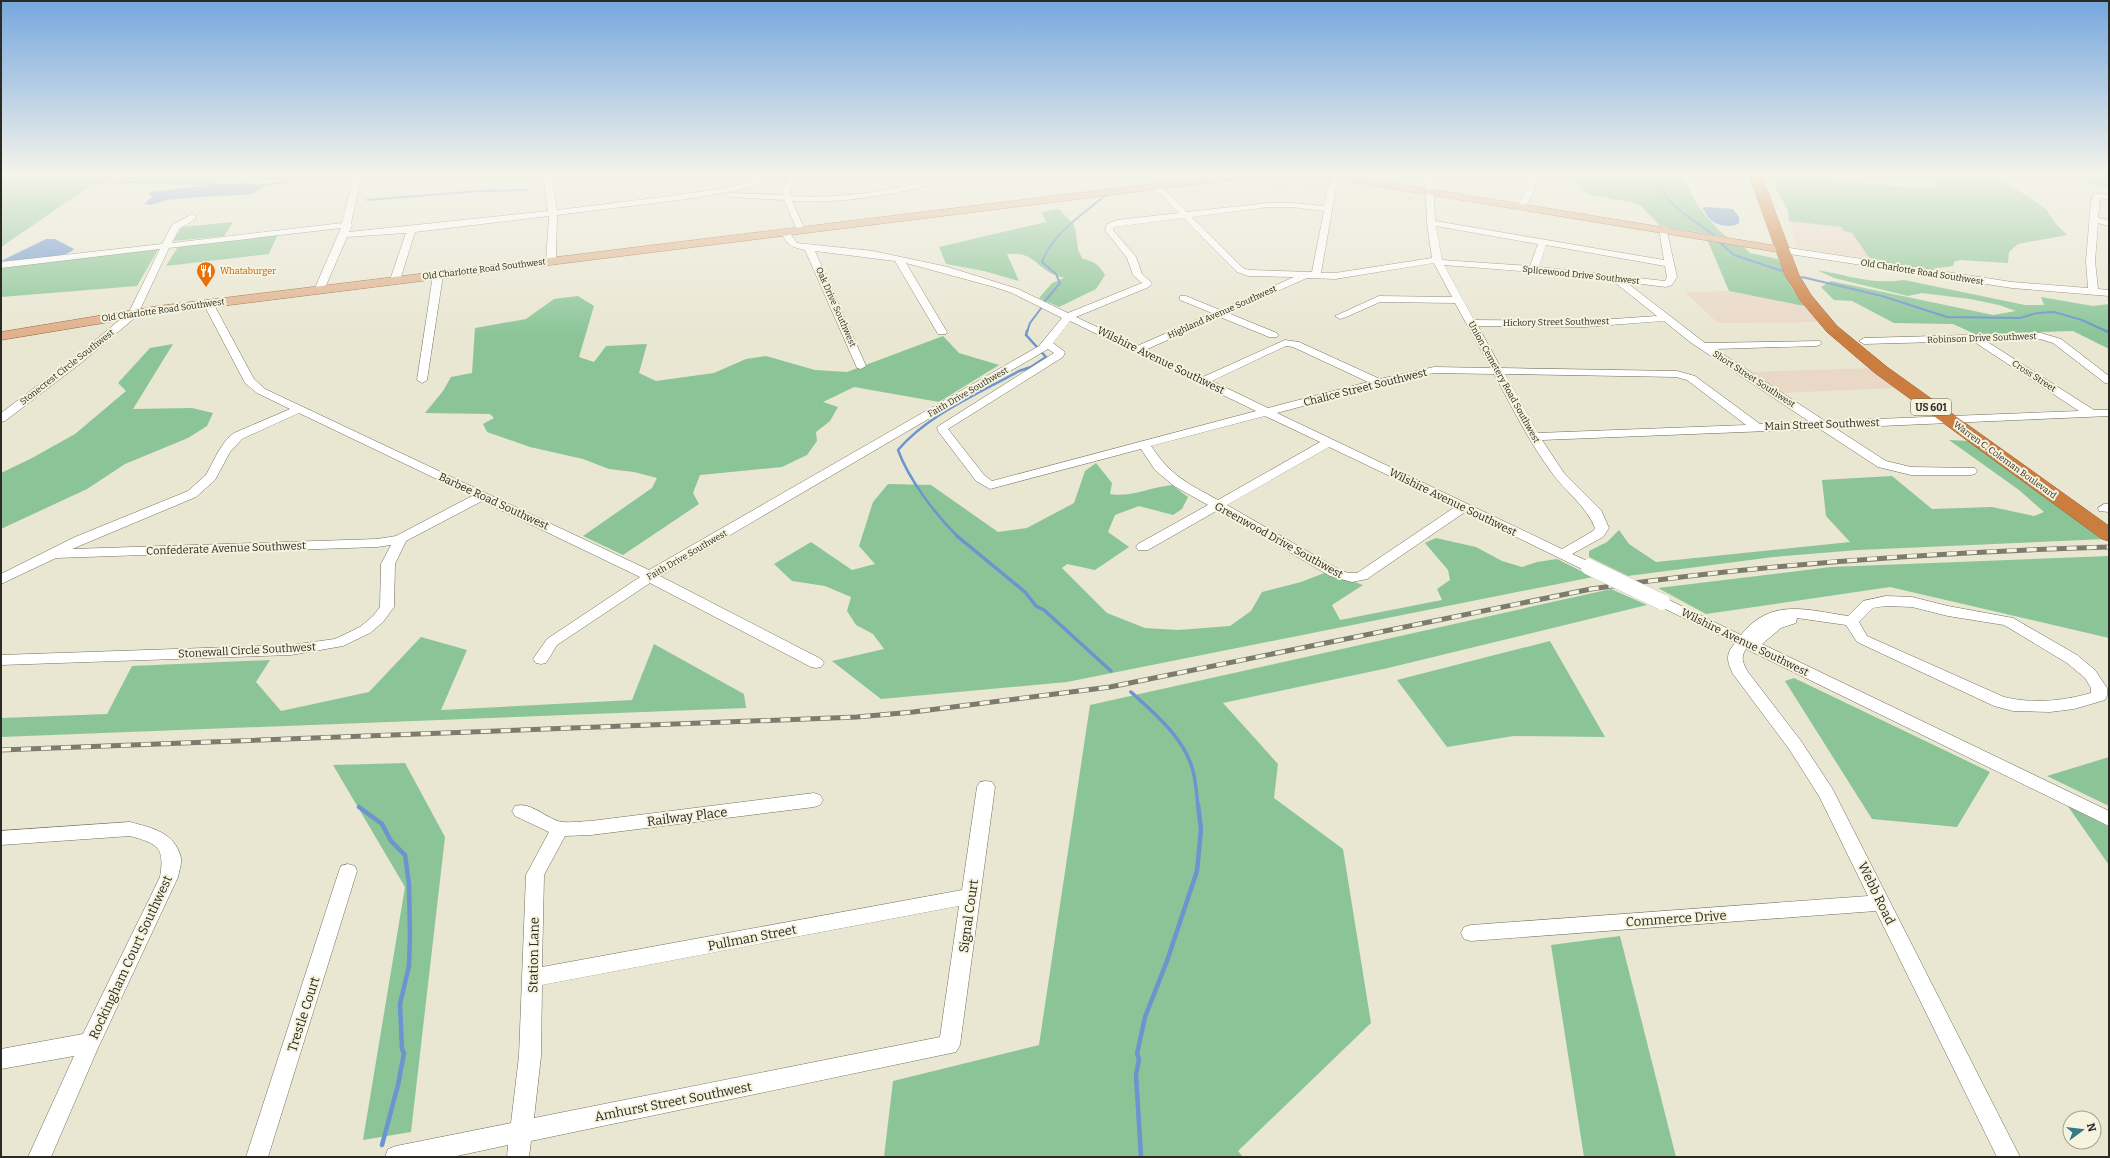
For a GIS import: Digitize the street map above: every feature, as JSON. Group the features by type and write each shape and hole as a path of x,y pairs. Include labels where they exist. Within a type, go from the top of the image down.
{"highway":[{"name":"Warren C. Coleman Boulevard","path":"1774,228 1799,288 1832,329 1880,370 1948,420 2102,513 2109,535"}],"main road":[{"name":"Old Charlotte Road Southwest","path":"1,336 208,303 816,228"},
{"name":"Old Charlotte Road Southwest","path":"1657,228 1782,250"}],"street":[{"path":"133,314 174,228"},
{"path":"1,265 320,228"},
{"path":"319,290 347,235 348,228"},
{"path":"347,235 412,228"},
{"path":"395,280 412,228"},
{"path":"551,261 552,228"},
{"name":"Faith Drive Southwest","path":"541,658 552,642 650,576 1043,348 1069,316 1147,283 1138,275 1131,257 1109,230 1109,228"},
{"name":"Splicewood Drive Southwest","path":"1198,228 1242,271 1260,274 1312,276 1352,275 1437,261 1534,269 1659,284 1670,283 1672,277 1663,229"},
{"path":"1312,276 1323,228"},
{"name":"Union Cemetery Road Southwest","path":"1433,228 1437,261 1534,437 1560,476 1596,513 1600,520 1602,528 1598,534 1562,554"},
{"path":"1457,228 1669,264"},
{"path":"2094,228 2091,268 2092,287 2094,292"},
{"name":"Wilshire Avenue Southwest","path":"785,232 790,242 794,245 899,259 950,270 985,280 1015,291 2109,818"},
{"path":"1534,269 1543,242"},
{"name":"Oak Drive Southwest","path":"809,248 861,366"},
{"name":"Old Charlotte Road Southwest","path":"1782,250 1986,282 2094,292 2109,292"},
{"path":"899,259 942,332"},
{"path":"422,380 438,275"},
{"name":"Highland Avenue Southwest","path":"1138,349 1220,313 1312,276"},
{"name":"Short Street Southwest","path":"1615,278 1664,318 1870,457 1893,468 1931,472 1971,471"},
{"path":"1183,298 1273,335"},
{"path":"1340,316 1379,298 1458,300"},
{"name":"Barbee Road Southwest","path":"208,303 249,381 261,391 483,495 650,576 673,590 816,663"},
{"name":"Stonecrest Circle Southwest","path":"1,419 77,361 133,314"},
{"name":"Hickory Street Southwest","path":"1471,323 1584,324 1664,318"},
{"name":"Robinson Drive Southwest","path":"1864,341 2033,335 2050,338 2065,346 2109,381"},
{"name":"Cross Street","path":"1975,338 2092,414"},
{"path":"1204,381 1284,343 1295,344 1378,382"},
{"path":"1704,346 1816,343"},
{"name":"Chalice Street Southwest","path":"1043,348 1059,350 1060,352 1058,355 943,426 942,429 980,478 990,485 1378,382 1428,371 1684,375 1757,427"},
{"path":"1,580 50,554 192,494 211,478 230,442 238,436 300,409"},
{"name":"Main Street Southwest","path":"1534,437 2109,413"},
{"path":"1143,547 1330,442"},
{"name":"Greenwood Drive Southwest","path":"1144,445 1159,467 1169,477 1335,573 1345,577 1357,578 1464,507"},
{"path":"400,539 483,495"},
{"name":"Confederate Avenue Southwest","path":"50,554 377,544 400,539"},
{"name":"Stonewall Circle Southwest","path":"1,660 292,650 338,643 365,630 378,619 387,607 388,564 400,539"},
{"path":"1886,601 1912,602 1948,611 2008,621 2072,659 2090,674 2104,689 2099,696 2076,703 2039,708 2020,708 2000,702 1862,639 1853,625 1868,604 1886,601"},
{"path":"1744,642 1760,640 1776,625 1787,620 1853,625"},
{"name":"Webb Road","path":"1744,642 1735,653 1734,660 1736,666 1795,745 1826,794 2009,1157"},
{"name":"Signal Court","path":"949,1045 986,787"},
{"name":"Railway Place","path":"560,829 591,828 814,800"},
{"path":"521,811 560,829"},
{"name":"Rockingham Court Southwest","path":"1,838 130,829 155,836 165,844 172,859 169,877 90,1043 39,1157"},
{"name":"Station Lane","path":"518,1157 530,1056 535,875 560,829"},
{"name":"Trestle Court","path":"257,1157 348,872"},
{"name":"Pullman Street","path":"533,978 971,896"},
{"name":"Commerce Drive","path":"1471,933 1881,903"},
{"path":"1,1059 90,1043"},
{"name":"Amhurst Street Southwest","path":"396,1157 949,1045"}],"shaded area":[{"path":"1791,228 1842,228 1844,231 1852,232 1870,259 1797,248"},
{"path":"1729,291 1804,306 1819,322 1718,323 1685,292"},
{"path":"1873,368 1897,388 1780,393 1749,372"}],"green space":[{"path":"1,228 29,228 1,247"},
{"path":"181,228 229,228 224,236 173,241"},
{"path":"1020,228 1074,228 1080,255 1083,259 1096,264 1105,275 1096,289 1059,307 1039,298 1052,283 1064,278 1048,271 1025,255 1007,254 1019,281 984,271 946,264 939,247"},
{"path":"1672,228 1717,228 1727,237"},
{"path":"1842,228 2060,228 2067,235 2018,244 2009,252 2008,263 1960,260 1954,262 1953,266 1923,270 1870,259 1852,233 1844,231"},
{"path":"278,234 269,254 166,266 179,245"},
{"path":"1707,239 1744,247 1750,253 1778,259 1791,287 1804,306 1729,291"},
{"path":"159,248 137,286 1,297 1,267"},
{"path":"1817,270 1860,279 1882,281 1904,280 2025,305 2044,305 2041,297 2093,306 2109,304 2109,349 2073,331 1975,334 1953,324 1894,323 1852,301 1834,300 1821,287 1831,281 1993,315 2016,311 1999,305 1970,299 1922,293 1908,296 1834,278"},
{"path":"578,296 594,306 579,357 594,362 606,346 647,344 639,373 656,381 714,373 746,359 766,356 815,370 847,372 943,336 959,353 999,365 939,402 854,387 823,402 838,407 830,421 816,432 817,441 807,455 782,467 700,475 693,493 699,504 623,555 583,536 652,488 657,478 634,472 609,469 583,459 530,447 487,432 483,424 494,418 490,414 425,413 443,391 451,377 472,373 475,328 526,319 554,299"},
{"path":"173,344 133,409 192,408 213,413 207,426 188,438 125,464 87,489 1,529 1,473 75,434 126,391 118,383 150,348"},
{"path":"1949,440 1970,441 2106,539 1858,550 1773,557 1628,576 1589,557 1589,551 1607,542 1619,530 1629,544 1656,562 1850,542 1826,516 1822,480 1892,476 1932,509 1992,507 2034,516 2044,512 2019,490"},
{"path":"1096,463 1112,483 1110,494 1125,495 1172,485 1188,497 1182,509 1173,515 1139,506 1115,515 1108,532 1129,547 1095,570 1067,564 1062,568 1107,613 1145,628 1178,630 1230,626 1251,611 1262,592 1301,582 1327,572 1363,585 1332,605 1340,620 1442,600 1437,589 1450,580 1448,570 1425,543 1436,538 1476,547 1502,561 1522,567 1537,562 1557,559 1593,577 1067,682 881,699 832,661 884,649 873,634 856,625 847,611 851,597 825,586 792,581 774,564 811,542 852,570 875,564 859,546 873,502 888,484 931,485 998,532 1027,528 1074,503 1085,471"},
{"path":"2109,556 2109,638 1890,587 1706,614 1658,588 1831,567"},
{"path":"1611,589 1647,605 1388,668 1223,703 1278,764 1274,798 1343,849 1371,1023 1238,1151 1243,1157 884,1157 893,1081 1039,1045 1090,705"},
{"path":"421,637 467,650 441,710 632,700 654,644 744,694 746,708 1,737 1,718 107,714 132,666 270,660 256,682 281,711 369,692"},
{"path":"1550,641 1605,737 1513,736 1447,747 1397,680"},
{"path":"1794,678 1990,772 1957,827 1872,819 1785,681"},
{"path":"2109,757 2109,806 2047,776"},
{"path":"405,763 445,837 411,1132 363,1140 405,887 333,765"},
{"path":"2067,805 2109,827 2109,865"},
{"path":"1620,936 1676,1157 1584,1157 1551,945"}],"water":[{"path":"46,239 55,239 74,249 69,253 51,257 1,261"}],"waterway":[{"path":"1045,301 1060,283 1056,274 1042,262 1054,241 1066,228"},
{"path":"1704,228 1714,235"},
{"path":"1718,241 1734,255 1782,271"},
{"path":"1802,277 1882,296 1947,317 2020,318 2037,313 2054,312 2082,320 2108,332"},
{"path":"1027,332 1030,323 1042,307"},
{"path":"957,536 940,518 916,485 898,450 910,437 939,415 1019,371 1031,367 1046,357 1026,335 1027,331"},
{"path":"957,536 1025,592 1036,606 1044,610 1111,671"},
{"path":"1131,692 1160,719 1178,739 1185,750 1194,775 1198,806"},
{"path":"1141,1157 1136,1075 1139,1059 1137,1054 1145,1017 1167,961 1197,871 1201,829 1198,805"},
{"path":"359,807 382,824 391,841 405,855 409,884 409,966 400,1004 402,1049 404,1053 398,1085 382,1145"}],"railway":[{"path":"1,750 857,717 913,712 1110,687 1591,589 1656,580 1849,560 1979,552 2109,547"}],"place":[{"name":"Whataburger","path":"206,288"}]}
